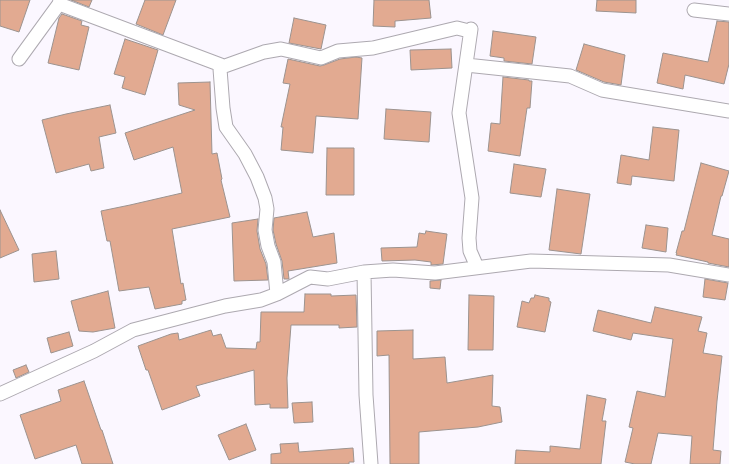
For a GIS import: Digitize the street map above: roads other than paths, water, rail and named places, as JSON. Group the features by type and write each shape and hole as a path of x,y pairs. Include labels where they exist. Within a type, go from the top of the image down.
{"street":[{"path":"18,59 60,2 221,65 222,67 264,52 281,49 321,58 338,51 373,48 456,28 469,31 471,29 460,113 472,198 469,238 470,251 477,267"},
{"path":"694,10 729,14"},
{"path":"221,65 223,108 226,127 245,154 257,177 265,198 267,209 266,230 268,246 274,262 277,294"},
{"path":"466,65 570,76 602,90 729,110"},
{"path":"0,394 94,351 133,330 225,306 261,300 277,294 310,277 328,279 364,272 393,270 435,273 531,261 669,265 729,275"},
{"path":"364,272 366,395 371,464"}]}
